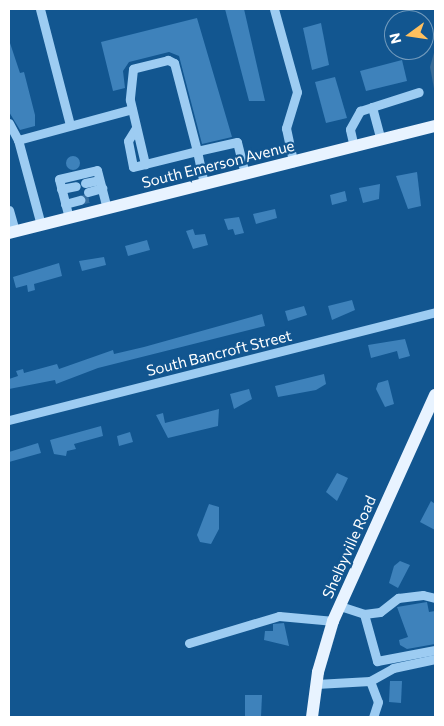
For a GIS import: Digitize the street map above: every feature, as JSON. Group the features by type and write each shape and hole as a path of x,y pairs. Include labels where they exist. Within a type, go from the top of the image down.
{"main road":[{"name":"South Emerson Avenue","path":"12,232 435,126"},
{"name":"Shelbyville Road","path":"312,717 316,684 334,621 435,395"}],"street":[{"path":"40,9 70,124"},
{"path":"274,9 296,92 286,128 293,162"},
{"path":"204,184 197,152 172,61 131,71 132,109 145,164 197,152 237,142 245,174"},
{"path":"354,147 350,129 360,111 420,92"},
{"path":"372,107 381,140"},
{"path":"18,140 70,124 132,109"},
{"path":"9,122 18,140 41,225"},
{"path":"69,218 59,179 96,170 107,208"},
{"path":"64,197 101,188"},
{"path":"64,197 101,188"},
{"path":"9,210 12,232"},
{"name":"South Bancroft Street","path":"9,420 435,312"},
{"path":"340,606 364,614 380,612 398,598 423,595 435,598"},
{"path":"364,614 377,661 435,650"},
{"path":"189,643 279,616 334,621"},
{"path":"316,684 370,681 394,668 435,659"},
{"path":"370,681 378,702 373,717"}],"water":[{"path":"435,49 435,94 430,67 432,60 434,60"}],"building":[{"path":"225,9 244,9 265,101 249,101"},
{"path":"197,18 232,137 202,144 179,56 169,52 129,62 123,71 125,88 113,91 101,42"},
{"path":"321,23 329,65 312,70 303,28"},
{"path":"9,40 20,73 24,72 35,115 35,126 20,130 9,112"},
{"path":"402,60 407,81 366,91 360,71"},
{"path":"335,77 347,118 326,123 315,82"},
{"path":"70,156 76,156 80,163 76,170 70,170 66,166 66,160"},
{"path":"417,172 421,206 408,209 396,176"},
{"path":"380,184 379,199 363,203 359,188"},
{"path":"345,191 347,201 332,205 330,195"},
{"path":"275,209 277,218 256,224 253,214"},
{"path":"239,217 244,233 235,235 233,229 228,230 224,219"},
{"path":"193,229 195,235 205,234 208,245 193,249 186,231"},
{"path":"147,240 150,250 128,256 125,246"},
{"path":"104,257 106,265 82,271 79,261"},
{"path":"59,263 62,276 34,284 35,290 28,292 27,285 16,288 13,277"},
{"path":"352,300 355,310 332,320 328,306"},
{"path":"304,306 307,315 288,321 285,311"},
{"path":"262,314 265,326 98,368 56,384 55,380 9,389 9,379 18,376 16,371 23,369 24,373 57,364 59,369 113,350 114,354 144,347"},
{"path":"405,339 410,356 399,359 397,351 371,358 368,345"},
{"path":"324,374 326,384 316,390 278,397 275,386"},
{"path":"388,380 394,404 385,407 376,389 378,383"},
{"path":"249,389 252,399 234,409 230,394"},
{"path":"219,409 218,426 168,438 156,415 163,413 165,423"},
{"path":"101,426 103,436 74,444 76,449 67,451 66,456 54,454 50,440"},
{"path":"130,432 133,442 119,446 117,436"},
{"path":"38,443 41,453 9,462 9,452"},
{"path":"337,473 348,478 337,501 326,492"},
{"path":"431,501 435,504 435,530 420,522"},
{"path":"209,504 219,507 219,529 211,544 200,542 197,535"},
{"path":"400,561 410,565 398,588 389,583 394,566"},
{"path":"427,602 429,612 435,611 435,644 407,649 400,645 399,640 408,637 397,607"},
{"path":"284,623 289,646 264,640 265,631 273,631 273,624"},
{"path":"390,681 402,681 401,703 389,702"},
{"path":"245,695 262,695 261,717 245,717"}],"tunnel":[{"path":"80,200 89,198"}]}
